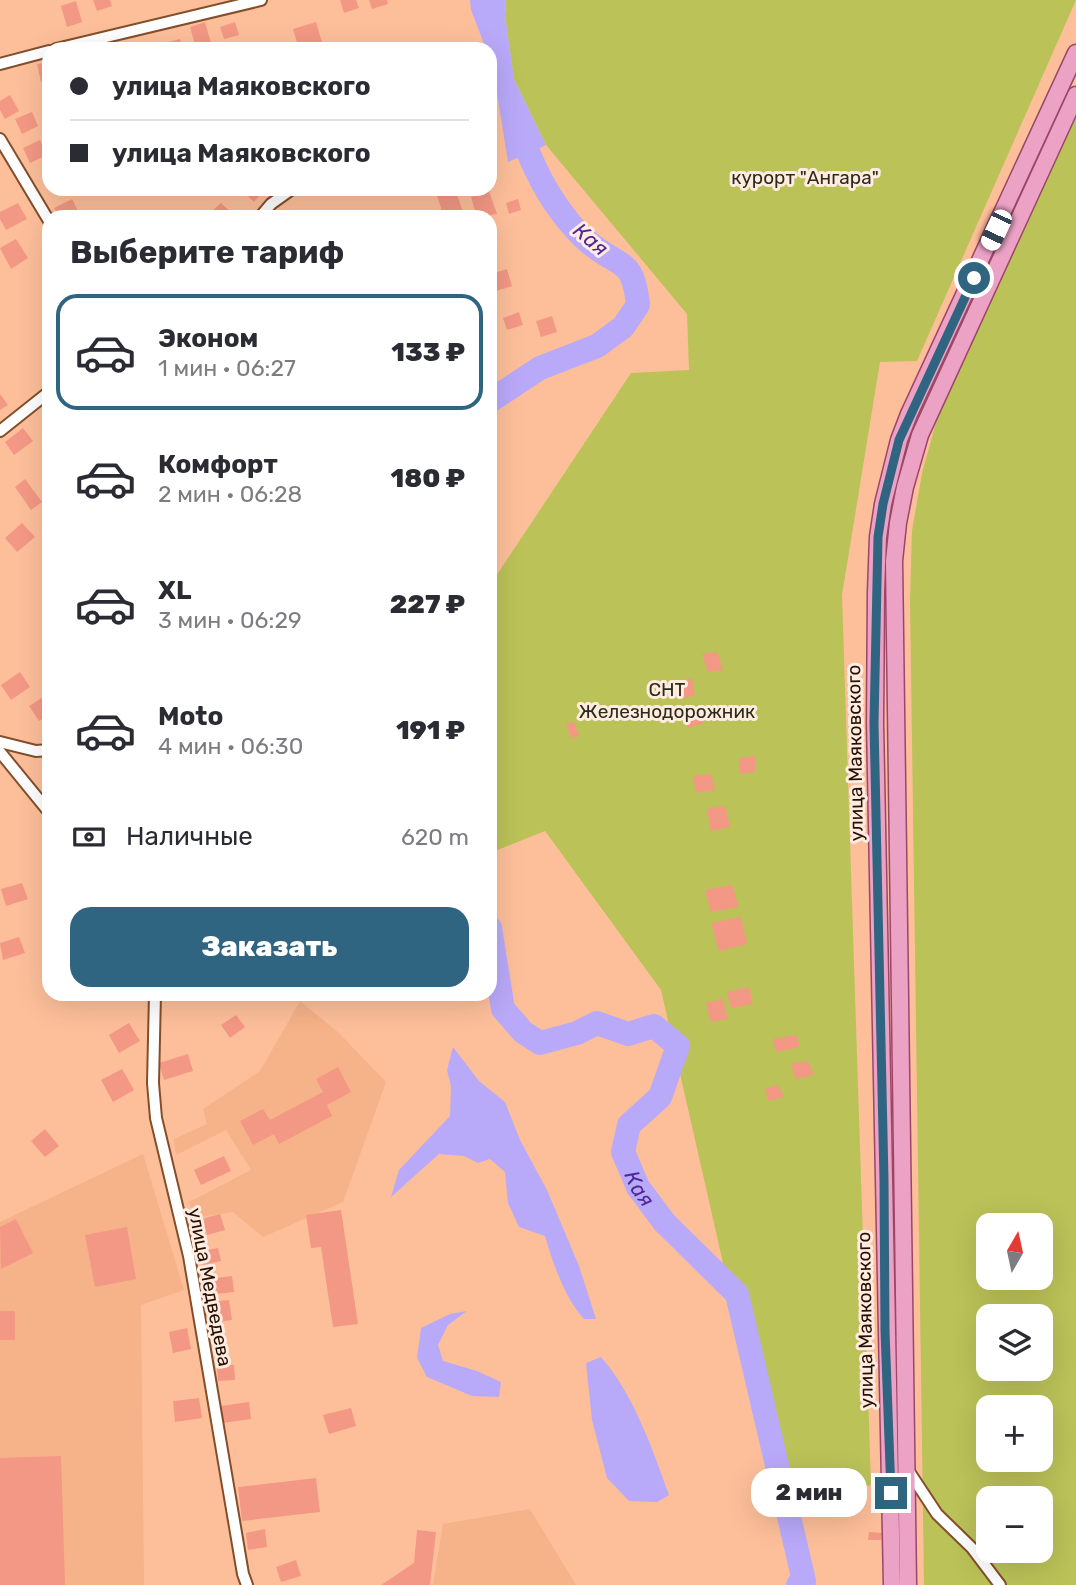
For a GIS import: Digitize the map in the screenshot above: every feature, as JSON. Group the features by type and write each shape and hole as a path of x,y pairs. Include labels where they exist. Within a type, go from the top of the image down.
{"main road":[{"name":"улица Маяковского","path":"892,1585 874,723 878,537 893,464 909,414 1076,53"},
{"name":"улица Маяковского","path":"908,1585 894,561 898,523 912,462 936,398 1076,95"}],"street":[{"path":"84,42 261,0"},
{"path":"0,64 42,53"},
{"path":"0,139 42,210"},
{"path":"266,210 282,196"},
{"path":"0,431 42,398"},
{"path":"0,742 42,751"},
{"path":"0,752 42,803"},
{"name":"улица Медведева","path":"155,1001 153,1083 156,1118 190,1256 247,1585"},
{"path":"906,1467 937,1514 972,1548 1000,1585"}],"shaded area":[{"path":"470,0 506,0 505,15 514,79 546,145 508,162 497,93 497,42 483,42"},
{"path":"300,1001 339,1033 386,1082 343,1202 263,1237 233,1212 194,1218 189,1202 251,1170 226,1130 176,1155 174,1139 207,1124 203,1109 260,1071"},
{"path":"453,1047 479,1081 505,1102 579,1266 596,1319 584,1319 577,1311 565,1291 545,1236 519,1227 508,1203 505,1172 490,1159 478,1163 464,1156 439,1154 391,1197 399,1170 450,1116 451,1087 447,1070"},
{"path":"143,1154 184,1290 141,1305 144,1585 0,1585 0,1222"},
{"path":"467,1311 448,1325 438,1345 443,1361 477,1371 501,1382 499,1397 472,1396 427,1377 417,1358 421,1328 450,1314"},
{"path":"601,1357 623,1387 656,1460 669,1495 657,1502 629,1501 607,1478 592,1420 586,1363"},
{"path":"530,1509 576,1585 433,1585 443,1524"}],"green space":[{"name":"СНТ Железнодорожник","path":"506,0 1076,0 917,361 880,362 842,595 871,1485 778,1505 661,990 545,831 497,850 497,574 631,373 689,370 687,314 546,145 514,79 505,15"},
{"path":"1076,110 1076,1585 924,1585 910,601 912,531 922,473 943,397"}],"building":[{"path":"93,0 110,0 112,6 97,11"},
{"path":"340,0 356,0 359,8 344,13"},
{"path":"369,0 387,0 388,4 372,9"},
{"path":"76,1 82,22 67,27 61,6"},
{"path":"205,22 211,42 194,42 190,27"},
{"path":"235,22 239,35 224,39 220,27"},
{"path":"316,22 322,42 297,42 293,29"},
{"path":"42,63 42,82 41,82 37,64"},
{"path":"10,95 19,111 5,119 0,110 0,101"},
{"path":"32,112 38,126 22,134 15,119"},
{"path":"40,140 42,157 30,163 23,148"},
{"path":"248,196 259,196 254,202"},
{"path":"437,196 457,196 462,210 442,210"},
{"path":"491,196 496,210 475,210 471,197"},
{"path":"72,199 78,210 55,210 54,208"},
{"path":"518,199 521,210 509,214 506,203"},
{"path":"18,203 27,219 6,230 0,219 0,212"},
{"path":"221,203 228,210 213,210"},
{"path":"16,239 28,258 11,269 0,248"},
{"path":"507,269 512,286 497,291 497,272"},
{"path":"519,312 523,325 507,330 503,318"},
{"path":"552,316 557,332 541,337 536,321"},
{"path":"0,394 8,405 0,410"},
{"path":"23,428 33,441 14,455 5,442"},
{"path":"25,479 42,502 31,510 15,487"},
{"path":"22,523 35,537 17,552 5,538"},
{"path":"717,652 723,670 708,672 702,654"},
{"path":"20,672 30,687 11,700 1,685"},
{"path":"692,678 695,696 680,698 676,682"},
{"path":"42,698 42,719 39,721 29,706"},
{"path":"699,712 704,723 688,728 684,715"},
{"path":"574,722 579,736 571,738 566,724"},
{"path":"755,756 755,772 740,774 739,758"},
{"path":"711,774 715,790 696,793 693,776"},
{"path":"725,806 730,827 711,831 707,809"},
{"path":"22,883 28,899 6,906 1,889"},
{"path":"732,885 739,907 711,912 705,890"},
{"path":"741,917 747,944 719,951 711,923"},
{"path":"19,937 25,953 3,960 0,943"},
{"path":"749,987 753,1004 731,1008 727,992"},
{"path":"723,999 728,1019 711,1022 706,1003"},
{"path":"236,1015 245,1027 230,1038 221,1025"},
{"path":"129,1023 140,1041 119,1053 109,1035"},
{"path":"796,1035 800,1047 776,1052 773,1039"},
{"path":"188,1054 193,1071 164,1080 159,1063"},
{"path":"808,1061 814,1075 796,1079 791,1064"},
{"path":"338,1067 351,1092 327,1105 332,1116 279,1144 274,1134 253,1145 240,1121 263,1109 270,1120 323,1092 316,1079"},
{"path":"122,1069 134,1090 113,1102 101,1080"},
{"path":"778,1085 784,1097 768,1101 765,1089"},
{"path":"45,1129 59,1146 45,1157 31,1141"},
{"path":"224,1156 231,1171 201,1185 194,1170"},
{"path":"341,1210 358,1324 333,1327 321,1247 311,1248 306,1215"},
{"path":"220,1214 225,1230 207,1235 202,1219"},
{"path":"16,1219 33,1253 1,1269 0,1227"},
{"path":"127,1227 136,1279 95,1287 85,1235"},
{"path":"218,1248 221,1261 203,1265 201,1251"},
{"path":"232,1276 234,1292 209,1295 207,1279"},
{"path":"229,1300 232,1320 212,1323 209,1302"},
{"path":"0,1311 15,1311 15,1340 0,1340"},
{"path":"187,1328 191,1349 173,1353 169,1332"},
{"path":"234,1365 235,1380 218,1381 217,1366"},
{"path":"199,1398 202,1418 175,1422 173,1401"},
{"path":"249,1402 251,1419 223,1423 221,1406"},
{"path":"351,1408 356,1426 329,1434 323,1415"},
{"path":"61,1456 65,1585 0,1585 0,1458"},
{"path":"316,1478 320,1512 242,1521 238,1487"},
{"path":"265,1529 267,1547 248,1550 246,1533"},
{"path":"417,1530 436,1532 430,1585 381,1585 414,1563"},
{"path":"869,1532 882,1533 881,1540 868,1540"},
{"path":"296,1560 301,1576 281,1582 276,1567"}],"waterway":[{"name":"Кая","path":"497,396 540,368 597,346 623,327 638,305 633,280 625,267 584,238 555,203 530,156 518,120"},
{"name":"Кая","path":"497,972 503,1009 523,1032 540,1043 577,1033 597,1023 628,1034 654,1026 678,1046 660,1097 629,1125 623,1152 638,1187 664,1222 737,1294 804,1581 798,1585"}],"route":[{"path":"891,1493 885,1331 874,723 878,537 899,440 974,278"}],"park label":[{"name":"курорт \"Ангара\"","path":"805,177"}]}
